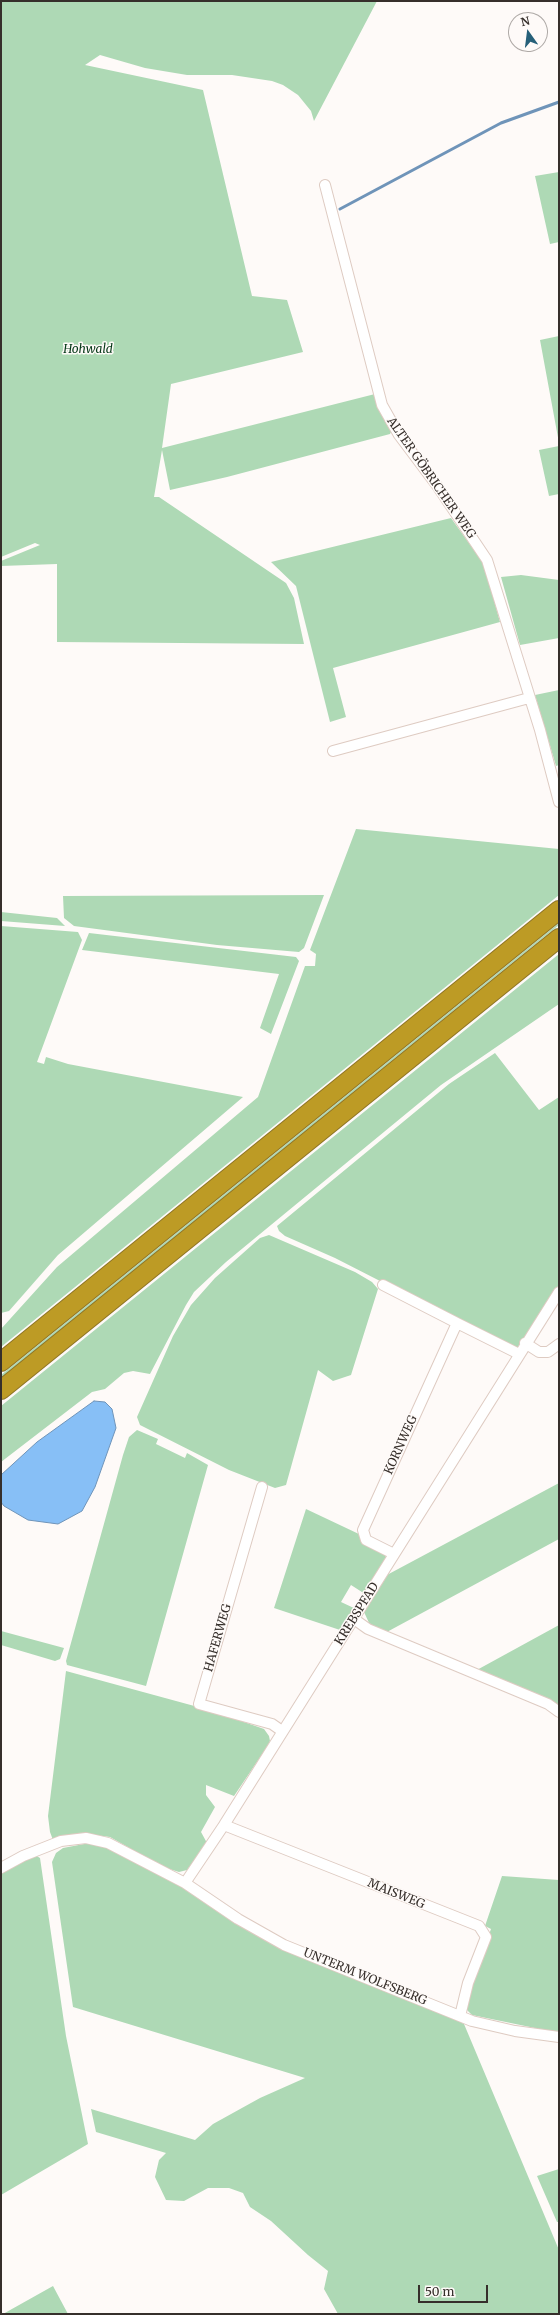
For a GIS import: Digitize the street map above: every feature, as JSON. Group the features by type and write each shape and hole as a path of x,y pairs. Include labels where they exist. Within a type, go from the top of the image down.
{"highway":[{"path":"1,1362 559,910"},
{"path":"1,1390 559,938"}],"street":[{"name":"ALTER GÖBRICHER WEG","path":"325,185 382,405 399,435 438,487 485,556 540,730 559,802"},
{"path":"333,751 529,698"},
{"path":"384,1285 519,1354"},
{"name":"KREBSPFAD","path":"185,1883 224,1825 525,1343 559,1292"},
{"name":"KORNWEG","path":"394,1554 366,1540 363,1530 457,1323"},
{"path":"525,1343 539,1352 548,1352 559,1344"},
{"name":"HAFERWEG","path":"262,1488 199,1704 272,1724 282,1731"},
{"path":"354,1619 368,1629 548,1704 559,1712"},
{"name":"MAISWEG","path":"224,1825 479,1926 486,1937 468,1983 460,2016"},
{"name":"UNTERM WOLFSBERG","path":"1,1868 23,1856 60,1841 95,1839 127,1851 185,1883 238,1919 284,1945 472,2021 515,2031 559,2037"}],"green space":[{"name":"Hohwald","path":"1,1 377,1 314,121 311,111 298,95 283,85 272,81 232,75 187,75 145,68 100,55 85,65 203,90 252,296 287,300 303,352 171,384 162,448 375,394 392,430 390,434 227,477 170,490 162,450 154,497 159,497 286,583 294,598 304,644 57,642 57,564 1,566 1,561 40,545 35,543 1,557"},
{"path":"559,172 559,242 550,244 535,176"},
{"path":"559,336 559,443 540,340"},
{"path":"559,446 559,494 549,496 539,450"},
{"path":"451,518 484,564 500,622 333,668 346,717 330,722 296,586 271,562"},
{"path":"521,575 559,580 559,638 520,645 501,577"},
{"path":"559,690 559,765 556,766 535,695"},
{"path":"356,829 559,849 559,895 1,1347 1,1329 57,1267 258,1097 305,966 315,966 316,954 310,950"},
{"path":"324,895 304,948 299,952 217,945 74,926 64,918 63,896"},
{"path":"1,912 57,918 65,926 1,921"},
{"path":"559,923 559,925 1,1378 1,1375"},
{"path":"1,926 78,932 82,940 37,1062 44,1064 46,1057 68,1064 243,1097 58,1255 9,1311 1,1313"},
{"path":"89,933 296,957 299,961 271,1034 260,1028 279,974 82,950"},
{"path":"559,954 559,1004 441,1085 226,1262 194,1292 150,1374 133,1371 124,1373 105,1389 92,1392 1,1462 1,1406"},
{"path":"495,1053 539,1110 559,1097 559,1285 519,1348 515,1350 335,1258 285,1236 279,1231 277,1226 449,1084"},
{"path":"269,1235 355,1272 372,1282 378,1289 351,1375 333,1381 318,1370 286,1485 275,1488 229,1470 140,1425 137,1417 173,1336 191,1305 215,1278 260,1238"},
{"path":"137,1430 158,1439 156,1444 185,1458 187,1453 208,1465 146,1686 67,1665 66,1661 123,1455 129,1437"},
{"path":"559,1483 559,1539 385,1633 370,1625 364,1612 367,1603 385,1576"},
{"path":"306,1509 361,1535 384,1552 387,1560 365,1594 351,1585 341,1602 356,1609 343,1631 274,1608"},
{"path":"559,1625 559,1706 475,1671"},
{"path":"1,1631 64,1648 60,1659 55,1661 1,1645"},
{"path":"66,1671 242,1719 244,1722 264,1729 269,1736 270,1741 267,1747 234,1796 206,1785 206,1795 215,1807 201,1832 207,1843 187,1870 179,1872 163,1867 110,1837 95,1835 53,1840 50,1832 48,1816"},
{"path":"84,1844 102,1844 152,1868 255,1934 286,1951 447,2014 464,2024 559,2250 559,2314 338,2314 324,2289 328,2271 271,2221 250,2207 243,2193 229,2188 208,2188 184,2201 166,2200 155,2177 159,2160 166,2153 96,2132 91,2109 195,2140 213,2124 260,2098 305,2078 73,2007 52,1862 56,1853 63,1848"},
{"path":"35,1855 40,1858 66,2036 88,2144 1,2195 1,1872"},
{"path":"502,1876 559,1880 559,2033 472,2015 466,2009 466,1999 491,1929 485,1926"},
{"path":"559,2169 559,2222 557,2222 537,2176"},
{"path":"53,2286 68,2314 3,2314"}],"water":[{"path":"94,1401 105,1402 112,1409 116,1428 95,1487 82,1511 58,1524 28,1520 4,1506 1,1502 1,1475 37,1442"}],"waterway":[{"path":"340,209 501,123 559,102"}]}
